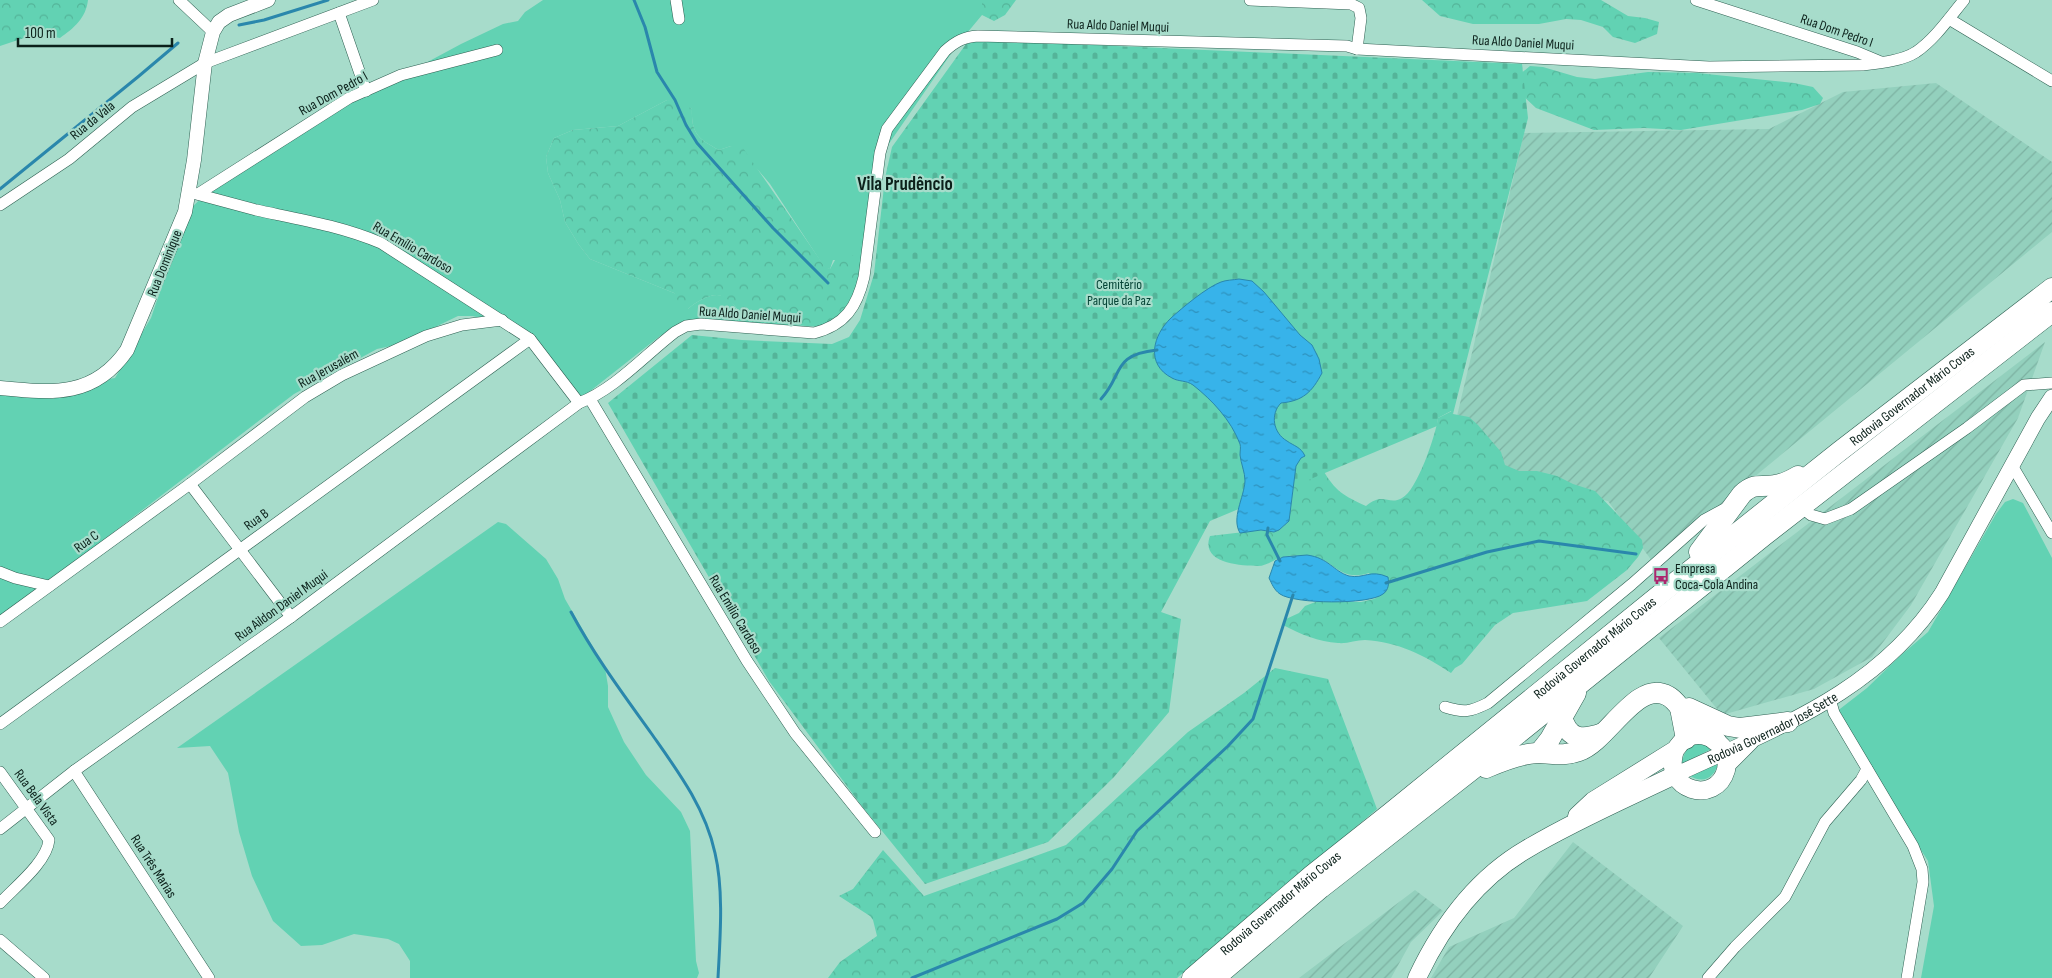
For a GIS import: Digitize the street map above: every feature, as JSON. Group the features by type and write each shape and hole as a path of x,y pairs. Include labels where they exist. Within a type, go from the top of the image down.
{"highway":[{"name":"Rodovia Governador Mário Covas","path":"1192,978 1312,875 1668,588 1769,494 1840,451 2052,288"},
{"name":"Rodovia Governador Mário Covas","path":"1215,978 1321,888 1509,741 1765,535 2052,312"},
{"path":"1668,588 1691,563 1711,524 1736,503 1749,488 1755,485 1769,494 1775,513 1765,535"},
{"path":"1533,754 1509,741 1507,733 1510,726 1596,654 1604,640"},
{"path":"1533,754 1550,739 1582,682"},
{"path":"1459,780 1505,760 1533,754 1556,756 1580,751 1593,744 1605,733 1628,706 1644,696 1655,694 1666,695 1677,704 1723,752"},
{"path":"1677,704 1728,726 1740,728 1788,722"},
{"path":"1677,704 1680,744"},
{"path":"1562,717 1569,731 1579,737 1587,738 1605,733"}],"main road":[{"name":"Rodovia Governador José Sette","path":"1750,741 1849,688 1873,671 1900,647 1926,617 1955,571 2038,418 2052,397"},
{"path":"1564,830 1594,801 1680,744 1701,736 1723,752"},
{"path":"1723,752 1750,741"},
{"path":"1680,744 1672,758 1680,781 1696,790 1707,790 1717,784 1724,776 1723,752"},
{"name":"Rodovia Governador José Sette","path":"1680,781 1723,752"},
{"path":"1417,978 1438,937 1450,920 1479,887 1526,849 1626,798 1680,781"}],"street":[{"path":"179,0 213,32 219,22 229,15 268,0"},
{"name":"Rua da Vala","path":"0,205 69,158 132,107 205,63 373,0"},
{"path":"676,0 679,19"},
{"path":"1250,0 1351,4 1359,8 1361,18 1357,49"},
{"name":"Rua Dom Pedro I","path":"1696,0 1848,49 1882,62"},
{"name":"Rua Aldo Daniel Muqui","path":"584,401 611,384 675,332 686,326 701,324 814,332 829,329 843,320 853,308 861,293 880,153 887,129 935,62 956,42 966,37 1337,46 1357,49 1709,67 1863,64 1882,62 1915,52 1928,42 1964,0"},
{"path":"339,13 366,91"},
{"path":"1949,19 2052,81"},
{"name":"Rua Dominique","path":"0,388 42,392 61,392 75,389 98,380 128,350 193,193 205,63 213,32"},
{"name":"Rua Dom Pedro I","path":"193,193 349,98 401,75 497,50"},
{"name":"Rua Emílio Cardoso","path":"193,193 361,234 402,255 530,339 584,401 747,661 795,733 875,832"},
{"name":"Rua Jerusalém","path":"190,484 305,397 342,375 434,333 462,325 502,320"},
{"name":"Rua B","path":"0,724 530,339"},
{"path":"1801,507 1812,515 1825,519 1851,509 1968,428 2024,385 2052,384"},
{"name":"Rua Aildon Daniel Muqui","path":"0,829 74,771 291,617 584,401"},
{"path":"2013,467 2052,533"},
{"path":"190,484 291,617"},
{"name":"Rua C","path":"0,622 190,484"},
{"path":"1445,707 1461,712 1473,710 1488,703 1632,584 1711,524"},
{"path":"0,572 15,578 49,586"},
{"path":"1830,699 1834,713 1913,846 1922,869 1923,882 1907,978"},
{"path":"1708,978 1735,947 1785,897 1825,822 1861,780 1867,769"},
{"name":"Rua Três Marias","path":"74,771 209,978"},
{"name":"Rua Bela Vista","path":"0,772 49,840 44,856 0,903"},
{"path":"0,940 44,978"}],"shaded area":[{"path":"1936,83 2052,162 2052,232 1652,561 1608,501 1489,477 1457,416 1524,133 1769,129 1843,92"},
{"path":"2045,342 2018,418 1911,605 1872,657 1814,689 1722,715 1659,638"},
{"path":"1573,842 1683,926 1649,978 1431,978 1449,947 1514,918"},
{"path":"1415,890 1443,911 1411,942 1391,978 1299,978"}],"green space":[{"path":"0,0 88,0 82,17 60,38 36,34 0,46"},
{"path":"543,0 982,0 982,15 957,45 888,145 875,189 863,262 833,260 830,269 825,268 770,184 759,171 731,146 719,150 701,139 693,124 692,109 667,100 618,126 573,130 554,138 546,157 548,173 560,200 565,222 590,259 674,293 688,309 710,296 722,296 734,304 738,313 738,323 683,324 660,336 578,399 526,340 496,323 473,316 458,316 400,344 377,349 294,394 0,619 0,395 53,399 90,382 115,378 151,318 182,226 191,208 208,192 331,114 461,44 503,24 518,21 525,12"},
{"path":"982,0 1016,0 1005,15 994,21 982,15"},
{"path":"1422,0 1601,0 1628,16 1659,22 1657,34 1635,43 1613,37 1603,27 1581,20 1566,19 1539,24 1473,24 1440,16"},
{"name":"Cemitério Parque da Paz","path":"981,40 1522,64 1528,118 1453,414 1451,411 1438,418 1437,426 1210,521 1161,612 1181,619 1169,712 1114,777 1048,842 925,884 861,805 769,681 608,403 692,335 742,340 832,344 849,337 860,320 874,274 885,178 892,147 966,44"},
{"path":"1530,66 1543,67 1577,77 1595,79 1648,72 1697,73 1794,83 1813,87 1823,98 1820,104 1802,110 1681,130 1644,128 1594,130 1536,108 1519,92 1514,79"},
{"path":"667,100 678,101 692,109 693,124 701,139 719,150 731,146 743,148 825,267 830,269 839,253 857,256 863,262 858,283 848,309 830,327 738,323 739,315 737,308 727,299 717,295 701,300 688,309 682,309 674,293 590,259 579,245 565,222 560,200 548,173 546,157 554,138 573,130 618,126"},
{"path":"1452,411 1453,414 1469,417 1478,425 1501,452 1505,465 1519,471 1537,471 1557,476 1573,484 1595,491 1642,540 1643,548 1638,557 1627,570 1587,601 1513,613 1495,625 1462,664 1451,673 1421,655 1389,643 1365,640 1341,643 1324,641 1283,625 1286,619 1299,613 1305,606 1318,601 1361,602 1374,599 1383,594 1369,573 1350,575 1323,560 1306,556 1285,556 1261,566 1232,564 1216,557 1211,552 1208,545 1210,536 1261,530 1274,532 1289,521 1296,466 1323,470 1341,492 1366,506 1377,500 1393,501 1402,498 1414,485 1419,474 1430,448 1438,418"},
{"path":"2013,499 2023,503 2052,558 2052,978 1921,978 1934,906 1928,861 1836,717 1836,712 1867,688 1928,632 1996,514 2005,502"},
{"path":"498,522 506,524 546,559 558,579 565,599 605,668 608,686 608,707 624,742 646,775 681,812 690,831 696,961 699,973 697,978 410,978 410,961 399,944 388,939 354,934 322,945 301,946 273,921 252,876 239,832 228,773 210,746 177,748"},
{"path":"1275,668 1328,679 1377,809 1177,978 828,978 840,962 877,936 873,920 870,916 839,896 853,889 883,850 924,896 1066,845 1188,732 1244,693"},
{"path":"1697,742 1715,747 1682,764 1686,751"},
{"path":"1720,757 1716,769 1709,777 1700,779 1688,775"}],"water":[{"path":"1239,279 1252,281 1264,292 1300,335 1312,345 1319,359 1322,373 1306,394 1301,398 1281,403 1275,412 1276,428 1282,438 1299,449 1305,456 1301,458 1296,466 1289,521 1274,532 1261,530 1240,533 1237,514 1245,481 1240,445 1236,435 1220,411 1207,397 1190,383 1175,379 1163,372 1155,357 1156,341 1171,318 1209,288 1225,281"},
{"path":"1307,555 1321,559 1349,576 1376,574 1388,577 1387,588 1383,594 1375,598 1332,602 1300,600 1280,594 1269,578 1275,561 1283,557"}],"waterway":[{"path":"239,25 264,20 328,0"},
{"path":"634,0 645,27 657,72 675,100 686,125 697,143 773,228 828,283"},
{"path":"0,189 178,43"},
{"path":"1101,399 1125,361 1132,356 1157,350"},
{"path":"1268,528 1267,535 1280,561"},
{"path":"1386,583 1487,552 1539,541 1636,554"},
{"path":"912,978 1057,919 1083,903 1112,869 1137,831 1228,746 1253,719 1293,595"},
{"path":"571,612 609,674 680,775 704,820 715,853 720,883 721,915 718,978"}],"place":[{"name":"Empresa Coca-Cola Andina","path":"1661,576"}],"district":[{"name":"Vila Prudêncio","path":"905,183"}]}
